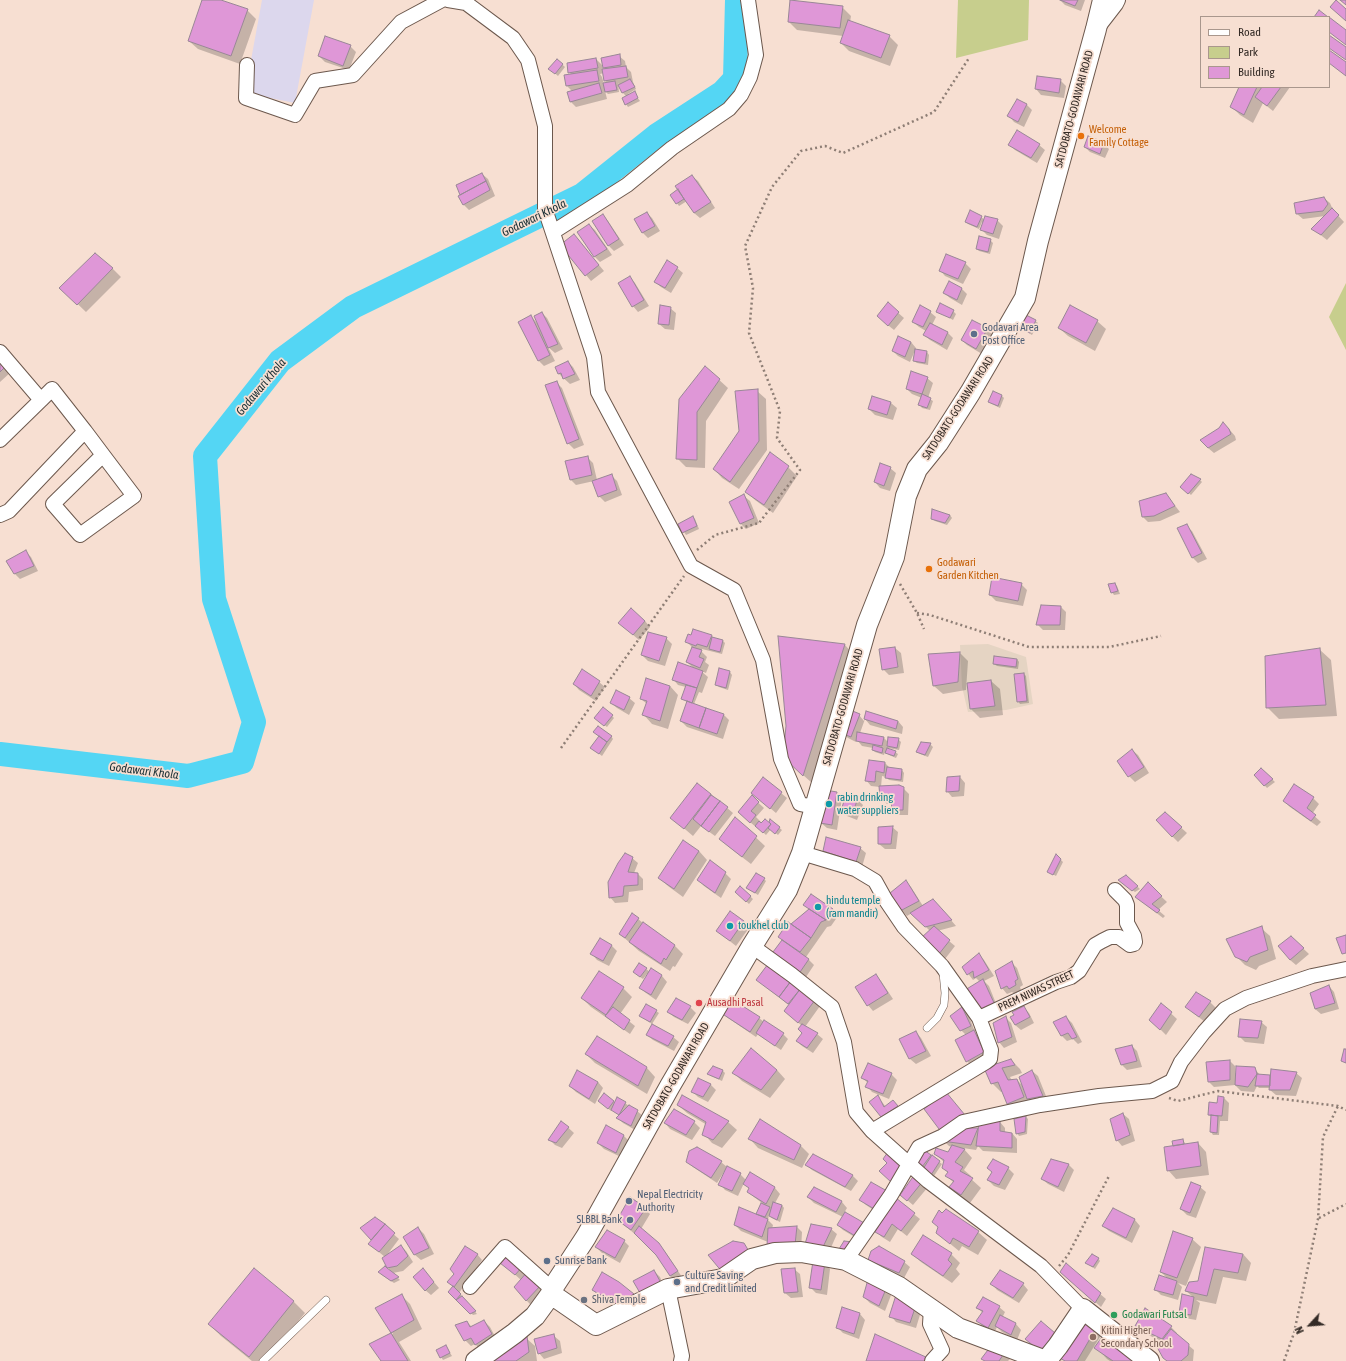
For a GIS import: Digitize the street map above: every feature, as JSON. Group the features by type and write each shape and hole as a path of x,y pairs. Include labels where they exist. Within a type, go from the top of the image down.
{"street":[{"path":"247,65 246,98 295,115 315,81 353,75 401,22 442,0"},
{"path":"448,0 466,3 513,38 528,60 545,126 545,209 594,357 598,392 691,566 734,590 763,660 781,759 800,804 814,807"},
{"path":"553,232 627,185 672,148 729,109 741,95 750,77 756,55 748,0"},
{"name":"SATDOBATO-GODAWARI ROAD","path":"476,1361 534,1316 552,1291 586,1237 670,1086 752,946 787,890 802,853 867,625 894,557 906,496 917,470 938,443 970,393 1025,298 1038,241 1103,0"},
{"path":"1096,29 1118,0"},
{"path":"0,352 41,400"},
{"path":"0,440 52,389 85,431 134,496 80,535 53,504 103,455"},
{"path":"0,515 9,511 85,431"},
{"path":"802,853 855,869 875,881 904,927 942,966 979,1018 991,1050 990,1059 872,1131"},
{"name":"PREM NIWAS STREET","path":"979,1018 1070,977 1079,971 1095,945 1102,940 1110,937 1119,937 1130,945 1134,944 1134,936 1127,923 1127,905 1125,900 1115,890"},
{"path":"752,946 832,1007 844,1042 856,1112 872,1131 934,1185 1041,1266 1083,1309 1149,1361"},
{"path":"846,1260 890,1195 919,1147 943,1136 963,1122 1040,1105 1099,1096 1152,1091 1172,1081 1181,1062 1204,1032 1225,1009 1246,998 1312,976 1346,969"},
{"path":"470,1287 506,1247 552,1291 596,1325 668,1289 723,1279 752,1259 775,1253 801,1252 846,1260 899,1287 958,1328 1046,1361 1083,1309"},
{"path":"668,1289 682,1356 681,1361"},
{"path":"931,1309 930,1324 942,1350 932,1361"}],"lane":[{"path":"927,1028 937,1018 944,1005 946,994 942,966"},
{"path":"264,1361 326,1300"}],"path":[{"path":"562,748 691,566 692,554 715,535 759,523 800,470 777,438 780,411 749,332 753,288 745,246 772,187 801,151 825,146 842,153 934,112 968,58"},
{"path":"884,580 899,584 917,613 924,629"},
{"path":"917,613 930,615 1029,647 1108,647 1161,636"},
{"path":"1152,1091 1178,1101 1218,1091 1338,1106 1346,1110"},
{"path":"1284,1361 1294,1333 1318,1219 1323,1137 1338,1106"},
{"path":"1052,1276 1068,1254 1109,1176"},
{"path":"1318,1219 1346,1204"}],"shaded area":[{"path":"262,0 314,0 295,103 245,93"},
{"path":"988,644 1026,657 1033,704 1006,710 968,712 962,687 960,645"},
{"name":"Kitini Higher Secondary School","path":"1086,1314 1149,1361 1052,1361"}],"green space":[{"path":"958,0 1029,0 1028,40 956,58"},
{"path":"1346,283 1346,350 1329,317"}],"building":[{"path":"202,0 221,0 248,9 231,56 188,41"},
{"path":"790,0 843,6 840,28 788,22"},
{"path":"1060,0 1078,0 1075,6"},
{"path":"1336,0 1346,9 1346,21 1330,7"},
{"path":"1340,0 1346,0 1346,5"},
{"path":"1319,10 1327,16 1315,16"},
{"path":"1330,18 1346,30 1346,45 1330,33"},
{"path":"848,20 890,35 881,58 840,43"},
{"path":"325,36 351,45 343,66 318,56"},
{"path":"1330,36 1346,47 1346,60 1330,49"},
{"path":"1330,51 1346,62 1346,76 1330,64"},
{"path":"620,54 621,65 603,68 601,58"},
{"path":"596,58 598,68 568,73 567,63"},
{"path":"557,59 563,64 555,74 548,69"},
{"path":"626,66 628,77 604,81 602,69"},
{"path":"597,70 599,81 566,86 564,75"},
{"path":"1037,76 1061,79 1059,93 1035,89"},
{"path":"630,79 635,87 622,93 618,85"},
{"path":"615,81 617,90 605,92 603,83"},
{"path":"599,83 602,93 570,102 567,92"},
{"path":"1239,88 1257,88 1244,115 1230,107"},
{"path":"1261,88 1280,88 1267,106 1255,97"},
{"path":"635,91 638,98 625,105 622,98"},
{"path":"1017,99 1027,104 1018,122 1007,116"},
{"path":"1017,130 1040,144 1031,158 1008,145"},
{"path":"1088,136 1104,142 1100,154 1084,147"},
{"path":"482,173 486,181 460,195 456,185"},
{"path":"692,175 711,202 694,213 675,186"},
{"path":"486,181 490,190 463,205 458,196"},
{"path":"678,189 684,199 676,204 670,195"},
{"path":"1324,197 1328,204 1323,211 1296,214 1294,203"},
{"path":"1332,208 1339,215 1321,235 1311,229"},
{"path":"970,210 982,216 977,227 965,222"},
{"path":"647,212 655,226 642,233 634,219"},
{"path":"603,214 619,239 608,246 592,221"},
{"path":"985,216 998,219 993,234 980,230"},
{"path":"589,224 607,249 594,257 577,232"},
{"path":"574,234 599,265 585,276 560,245"},
{"path":"979,236 991,239 988,252 976,249"},
{"path":"95,253 113,268 77,305 59,288"},
{"path":"946,254 966,262 958,279 939,271"},
{"path":"667,260 678,267 665,288 654,282"},
{"path":"630,276 644,300 632,307 618,283"},
{"path":"949,281 962,288 957,300 943,293"},
{"path":"888,302 899,312 888,326 877,316"},
{"path":"940,303 954,310 950,318 936,312"},
{"path":"660,305 671,307 669,325 658,324"},
{"path":"920,305 931,311 923,327 912,322"},
{"path":"1070,305 1098,320 1086,343 1058,328"},
{"path":"542,312 558,344 548,348 534,316"},
{"path":"531,315 550,355 538,361 518,322"},
{"path":"1026,315 1036,320 1030,333 1020,328"},
{"name":"Godavari Area Post Office","path":"972,320 988,328 976,349 961,340"},
{"path":"930,323 948,332 942,345 923,335"},
{"path":"898,336 911,342 905,357 892,351"},
{"path":"915,349 927,351 925,363 913,361"},
{"path":"0,359 6,366 0,372"},
{"path":"568,361 575,374 563,379 561,373 558,374 555,367"},
{"path":"705,366 720,379 697,412 697,460 676,459 679,399"},
{"path":"911,371 928,377 922,394 906,389"},
{"path":"557,381 579,439 567,444 545,385"},
{"path":"758,389 759,441 730,482 713,469 739,431 735,391"},
{"path":"993,391 1002,395 998,406 988,402"},
{"path":"922,394 931,398 927,408 918,405"},
{"path":"872,396 891,402 887,415 868,409"},
{"path":"1223,422 1231,434 1208,448 1200,440 1219,428"},
{"path":"770,452 789,466 764,505 745,492"},
{"path":"588,456 592,475 570,480 565,461"},
{"path":"880,463 891,467 884,486 874,482"},
{"path":"612,474 617,490 598,497 592,481"},
{"path":"1191,474 1201,479 1188,494 1180,487"},
{"path":"1166,493 1175,506 1154,516 1142,517 1139,501"},
{"path":"744,494 754,518 740,524 729,502"},
{"path":"932,509 950,515 945,523 931,519"},
{"path":"693,516 697,526 682,533 678,524"},
{"path":"1187,524 1202,553 1192,558 1177,528"},
{"path":"26,550 34,566 14,574 6,561"},
{"path":"992,577 1022,583 1018,601 989,595"},
{"path":"1115,583 1118,591 1111,593 1108,584"},
{"path":"1041,605 1061,606 1060,625 1036,625"},
{"path":"631,608 645,621 633,635 618,623"},
{"path":"693,629 712,635 707,647 697,644 696,646 685,642 688,634 691,635"},
{"path":"648,632 667,637 659,661 641,655"},
{"path":"778,636 845,644 803,776 783,757 786,726"},
{"path":"712,637 723,640 720,652 709,649"},
{"path":"692,647 702,650 699,657 704,659 700,668 686,662"},
{"path":"895,647 898,667 882,670 879,649"},
{"path":"1320,648 1326,705 1266,708 1265,656"},
{"path":"960,652 958,682 933,686 928,654"},
{"path":"994,656 1017,659 1016,667 993,664"},
{"path":"678,662 703,671 697,688 672,680"},
{"path":"719,668 730,671 726,688 715,685"},
{"path":"582,669 600,681 591,696 573,684"},
{"path":"1024,673 1027,701 1017,702 1014,674"},
{"path":"646,678 670,686 660,721 642,715 647,701 640,699"},
{"path":"991,680 995,706 970,709 967,683"},
{"path":"686,685 697,688 692,703 681,699"},
{"path":"616,690 630,697 624,710 610,703"},
{"path":"687,701 706,708 699,728 680,721"},
{"path":"603,707 613,715 604,726 594,718"},
{"path":"706,708 724,714 717,734 699,728"},
{"path":"850,710 860,714 851,737 841,733"},
{"path":"866,711 898,721 896,729 864,719"},
{"path":"598,726 612,736 607,742 593,732"},
{"path":"857,732 884,737 882,746 856,741"},
{"path":"599,736 607,742 599,754 590,748"},
{"path":"888,737 899,738 897,748 887,746"},
{"path":"921,742 931,743 925,755 916,752"},
{"path":"873,745 883,748 882,753 872,750"},
{"path":"887,748 896,751 894,756 885,753"},
{"path":"1132,749 1144,767 1128,777 1117,761"},
{"path":"869,760 885,762 884,773 876,771 875,782 865,781"},
{"path":"887,767 902,769 901,780 885,778"},
{"path":"1261,768 1273,779 1264,786 1254,775"},
{"path":"960,776 959,791 946,792 947,777"},
{"path":"763,777 782,792 770,809 751,793"},
{"path":"697,783 711,794 684,829 670,818"},
{"path":"1294,784 1314,797 1307,808 1316,815 1311,821 1283,801"},
{"path":"899,785 904,787 903,810 892,810 891,799 880,799 879,786"},
{"name":"rabin drinking water suppliers","path":"825,790 837,792 832,825 820,823"},
{"path":"846,794 858,798 852,815 841,811"},
{"path":"711,795 720,801 701,826 693,819"},
{"path":"752,795 759,802 751,811 756,815 750,823 738,812"},
{"path":"720,801 728,807 709,832 701,826"},
{"path":"1165,812 1182,827 1172,837 1156,820"},
{"path":"735,817 757,836 742,857 719,839"},
{"path":"765,819 771,824 763,833 755,826 759,821 761,823"},
{"path":"770,819 780,827 775,834 768,828 771,824 769,822"},
{"path":"893,826 891,844 878,844 878,827"},
{"path":"826,837 861,847 856,862 823,851"},
{"path":"683,840 699,851 674,889 658,878"},
{"path":"625,853 633,857 628,872 638,873 638,885 624,886 623,896 609,898 608,882"},
{"path":"1056,854 1061,859 1053,875 1047,872"},
{"path":"710,860 726,872 715,893 697,880"},
{"path":"756,873 765,878 755,893 746,888"},
{"path":"1126,875 1138,886 1132,891 1118,880"},
{"path":"906,880 919,901 900,911 890,893"},
{"path":"1148,882 1162,896 1152,904 1160,910 1157,913 1135,897"},
{"path":"740,886 751,896 746,902 735,892"},
{"name":"hindu temple (ram mandir)","path":"811,894 833,909 826,920 803,905"},
{"path":"933,899 952,920 925,927 910,913"},
{"path":"809,909 826,920 821,922 811,938 791,924"},
{"name":"toukhel club","path":"730,911 744,921 730,941 716,931"},
{"path":"632,913 639,918 625,938 619,934"},
{"path":"643,922 675,945 666,960 664,958 661,964 629,942"},
{"path":"788,922 811,938 800,952 778,937"},
{"path":"934,926 950,940 939,954 921,938"},
{"path":"1262,926 1268,950 1250,957 1247,962 1235,957 1226,939"},
{"path":"1346,935 1346,953 1342,954 1336,938"},
{"path":"1291,936 1304,948 1290,960 1278,946"},
{"path":"600,938 612,945 603,961 590,954"},
{"path":"782,940 809,959 798,975 770,956"},
{"path":"979,953 989,970 974,978 973,971 967,975 962,967"},
{"path":"1012,961 1018,979 1015,981 1016,985 1009,989 1007,986 1001,989 995,971"},
{"path":"639,963 647,968 640,977 633,972"},
{"path":"768,964 791,981 779,997 756,980"},
{"path":"651,968 662,975 651,995 639,988"},
{"path":"599,971 624,987 606,1015 581,998"},
{"path":"876,974 888,993 867,1006 855,987"},
{"path":"983,979 995,1005 980,1011 965,990"},
{"path":"791,981 801,988 788,1004 779,997"},
{"path":"1329,985 1335,1003 1315,1009 1310,993"},
{"path":"801,988 815,1000 798,1023 784,1011"},
{"path":"1196,992 1211,1001 1199,1017 1185,1007"},
{"path":"676,998 691,1006 682,1020 667,1012"},
{"path":"730,998 760,1017 750,1032 721,1013"},
{"path":"1161,1003 1172,1012 1160,1030 1149,1020"},
{"path":"646,1004 657,1010 650,1022 639,1016"},
{"path":"1024,1006 1030,1017 1015,1025 1010,1017 1014,1015 1012,1012"},
{"path":"613,1007 630,1020 624,1030 605,1016"},
{"path":"962,1007 971,1026 960,1031 950,1016"},
{"path":"1006,1016 1012,1037 998,1043 993,1023"},
{"path":"1066,1016 1077,1037 1072,1039 1068,1033 1061,1036 1053,1022"},
{"path":"1240,1019 1262,1021 1258,1038 1238,1037"},
{"path":"764,1020 784,1033 775,1046 756,1033"},
{"path":"652,1024 674,1036 668,1046 646,1035"},
{"path":"802,1024 818,1033 807,1048 796,1041 802,1033 798,1029"},
{"path":"974,1030 984,1052 966,1062 955,1040"},
{"path":"916,1031 926,1051 909,1059 899,1039"},
{"path":"597,1036 647,1067 638,1086 585,1054"},
{"path":"1132,1045 1137,1061 1121,1065 1115,1049"},
{"path":"751,1048 777,1070 761,1090 732,1073"},
{"path":"1344,1049 1346,1049 1346,1063 1341,1061"},
{"path":"1011,1059 1015,1065 1002,1068 1008,1080 1017,1079 1024,1097 1007,1104 998,1082 991,1084 984,1068"},
{"path":"1230,1060 1230,1080 1208,1082 1206,1062"},
{"path":"868,1063 892,1073 883,1094 865,1087 868,1081 861,1078"},
{"path":"713,1066 723,1070 719,1079 707,1074"},
{"path":"1236,1066 1255,1067 1257,1074 1248,1087 1235,1085"},
{"path":"1271,1069 1297,1072 1290,1090 1269,1090"},
{"path":"577,1070 598,1082 589,1099 569,1086"},
{"path":"1032,1070 1043,1096 1027,1099 1019,1077"},
{"path":"1257,1074 1270,1075 1270,1086 1255,1086"},
{"path":"698,1078 711,1084 703,1097 691,1092"},
{"path":"946,1092 965,1115 942,1133 924,1109"},
{"path":"604,1093 614,1101 608,1109 598,1101"},
{"path":"682,1095 729,1121 713,1140 702,1135 706,1122 677,1105"},
{"path":"878,1095 884,1107 893,1100 898,1106 881,1117 869,1102"},
{"path":"1218,1096 1224,1097 1222,1116 1208,1115 1209,1102 1217,1103"},
{"path":"617,1097 626,1102 619,1115 611,1110"},
{"path":"629,1105 638,1110 631,1126 616,1118"},
{"path":"674,1109 695,1121 686,1135 664,1123"},
{"path":"1123,1113 1130,1135 1116,1141 1110,1119"},
{"path":"1211,1115 1218,1116 1217,1133 1210,1132"},
{"path":"1026,1116 1025,1132 1016,1134 1014,1119"},
{"path":"760,1119 801,1145 794,1160 748,1139"},
{"path":"561,1121 569,1127 556,1143 548,1140"},
{"path":"1000,1121 1000,1131 1012,1133 1012,1148 976,1146 979,1123"},
{"path":"606,1125 624,1135 616,1153 597,1143"},
{"path":"962,1128 978,1128 971,1145 942,1141"},
{"path":"1183,1139 1184,1144 1173,1146 1172,1141"},
{"path":"1198,1142 1201,1166 1167,1171 1164,1147"},
{"path":"952,1145 965,1149 955,1162 963,1167 960,1171 973,1178 961,1195 949,1187 954,1181 945,1176 948,1172 942,1168 944,1160 934,1154 936,1148 948,1152"},
{"path":"697,1147 722,1161 711,1178 686,1162 689,1151"},
{"path":"890,1149 906,1164 891,1182 879,1171 887,1163 883,1159"},
{"path":"924,1150 931,1155 922,1167 916,1163"},
{"path":"813,1154 853,1175 845,1187 805,1165"},
{"path":"932,1155 940,1161 931,1175 923,1169"},
{"path":"993,1159 1009,1167 999,1185 987,1180 992,1172 987,1168"},
{"path":"1051,1159 1069,1164 1058,1187 1041,1179"},
{"path":"727,1166 741,1173 732,1191 718,1185"},
{"path":"750,1172 775,1187 766,1204 747,1192 749,1188 743,1184"},
{"path":"915,1174 923,1181 907,1201 900,1195"},
{"path":"871,1182 887,1191 876,1210 859,1200"},
{"path":"1191,1182 1201,1186 1190,1213 1180,1209"},
{"path":"814,1187 842,1201 836,1212 807,1197"},
{"path":"630,1197 646,1208 631,1230 617,1220"},
{"path":"896,1198 915,1213 901,1231 892,1224 884,1237 875,1232"},
{"path":"773,1202 782,1205 777,1220 769,1216"},
{"path":"761,1203 770,1207 765,1217 756,1214"},
{"path":"739,1207 768,1219 762,1237 734,1225"},
{"path":"1113,1208 1135,1219 1126,1238 1102,1226"},
{"path":"946,1209 979,1231 969,1247 953,1238 950,1244 936,1233 938,1227 932,1222 939,1210 942,1213"},
{"path":"845,1212 866,1224 857,1237 837,1225"},
{"path":"375,1217 385,1224 371,1240 360,1228"},
{"path":"385,1224 395,1233 379,1252 368,1244"},
{"path":"811,1224 832,1228 823,1247 805,1244"},
{"path":"639,1226 659,1243 678,1271 670,1276 656,1255 634,1233"},
{"path":"797,1226 795,1245 767,1246 768,1228"},
{"path":"418,1227 429,1248 414,1255 403,1237"},
{"path":"607,1230 625,1240 615,1258 595,1247"},
{"path":"1173,1231 1193,1238 1177,1278 1160,1272"},
{"path":"923,1235 952,1253 948,1260 952,1264 943,1276 911,1254"},
{"path":"733,1241 744,1243 750,1253 723,1273 708,1255"},
{"path":"844,1241 853,1242 847,1253 839,1249"},
{"path":"401,1245 408,1256 397,1266 387,1268 382,1258"},
{"path":"465,1246 478,1254 454,1287 447,1282 454,1274 450,1269"},
{"path":"879,1246 905,1261 899,1273 868,1260 871,1251"},
{"path":"1205,1247 1243,1254 1238,1273 1214,1269 1207,1296 1185,1291 1189,1282 1198,1281"},
{"path":"1092,1254 1099,1258 1093,1267 1085,1263"},
{"path":"508,1255 522,1267 515,1275 500,1263"},
{"path":"813,1261 825,1262 821,1290 809,1288"},
{"path":"1066,1263 1101,1293 1095,1303 1060,1272"},
{"path":"385,1266 399,1277 391,1281 378,1272"},
{"path":"254,1268 294,1301 249,1357 208,1324"},
{"path":"423,1268 434,1282 425,1291 413,1277"},
{"path":"795,1268 798,1292 784,1293 781,1269"},
{"path":"654,1270 661,1283 640,1293 633,1281"},
{"path":"1000,1270 1024,1283 1013,1298 990,1284"},
{"path":"528,1271 542,1284 526,1301 514,1287"},
{"path":"602,1272 619,1282 634,1294 625,1309 592,1290"},
{"path":"1159,1275 1177,1281 1173,1295 1154,1290"},
{"path":"869,1276 888,1284 879,1306 863,1297"},
{"path":"453,1286 461,1294 456,1300 448,1292"},
{"path":"402,1294 414,1320 391,1333 375,1308"},
{"path":"1182,1294 1194,1297 1191,1315 1179,1313"},
{"path":"896,1295 917,1302 910,1323 889,1317"},
{"path":"462,1296 476,1311 470,1314 456,1300"},
{"path":"983,1297 1000,1306 988,1328 976,1321 983,1311 976,1308"},
{"path":"842,1307 860,1313 854,1334 836,1328"},
{"path":"1145,1308 1172,1326 1162,1339 1135,1326"},
{"path":"1000,1315 1016,1323 1011,1335 995,1326"},
{"path":"1085,1317 1098,1325 1077,1361 1065,1361 1060,1358"},
{"path":"484,1320 492,1334 475,1345 471,1338 464,1341 455,1325 467,1321 470,1327"},
{"path":"1041,1321 1055,1333 1040,1351 1025,1339"},
{"path":"1171,1329 1189,1344 1188,1355 1181,1361 1167,1361 1163,1358 1157,1347"},
{"path":"391,1333 408,1361 381,1361 369,1344"},
{"path":"554,1334 557,1348 538,1354 534,1339"},
{"path":"875,1334 928,1358 927,1361 866,1361"},
{"path":"527,1336 529,1352 516,1361 482,1361"},
{"path":"1102,1337 1133,1359 1131,1361 1113,1361 1094,1348"},
{"path":"446,1345 450,1353 440,1358 436,1350"},
{"path":"991,1346 1005,1352 999,1361 985,1361 981,1359"}],"waterway":[{"name":"Godawari Khola","path":"0,754 188,776 242,762 254,722 214,599 205,456 280,361 353,307 582,195 657,135 723,92 735,79 737,0"}],"place":[{"name":"Welcome Family Cottage","path":"1081,136"},
{"name":"Godavari Area Post Office","path":"974,334"},
{"name":"Godawari Garden Kitchen","path":"929,569"},
{"name":"rabin drinking water suppliers","path":"829,804"},
{"name":"hindu temple (ram mandir)","path":"818,907"},
{"name":"toukhel club","path":"730,926"},
{"name":"Ausadhi Pasal","path":"699,1003"},
{"name":"Nepal Electricity Authority","path":"629,1201"},
{"name":"SLBBL Bank","path":"630,1220"},
{"name":"Sunrise Bank","path":"547,1261"},
{"name":"Culture Saving and Credit limited","path":"677,1282"},
{"name":"Shiva Temple","path":"584,1300"},
{"name":"Godawari Futsal","path":"1114,1315"},
{"name":"Kitini Higher Secondary School","path":"1093,1337"}]}
